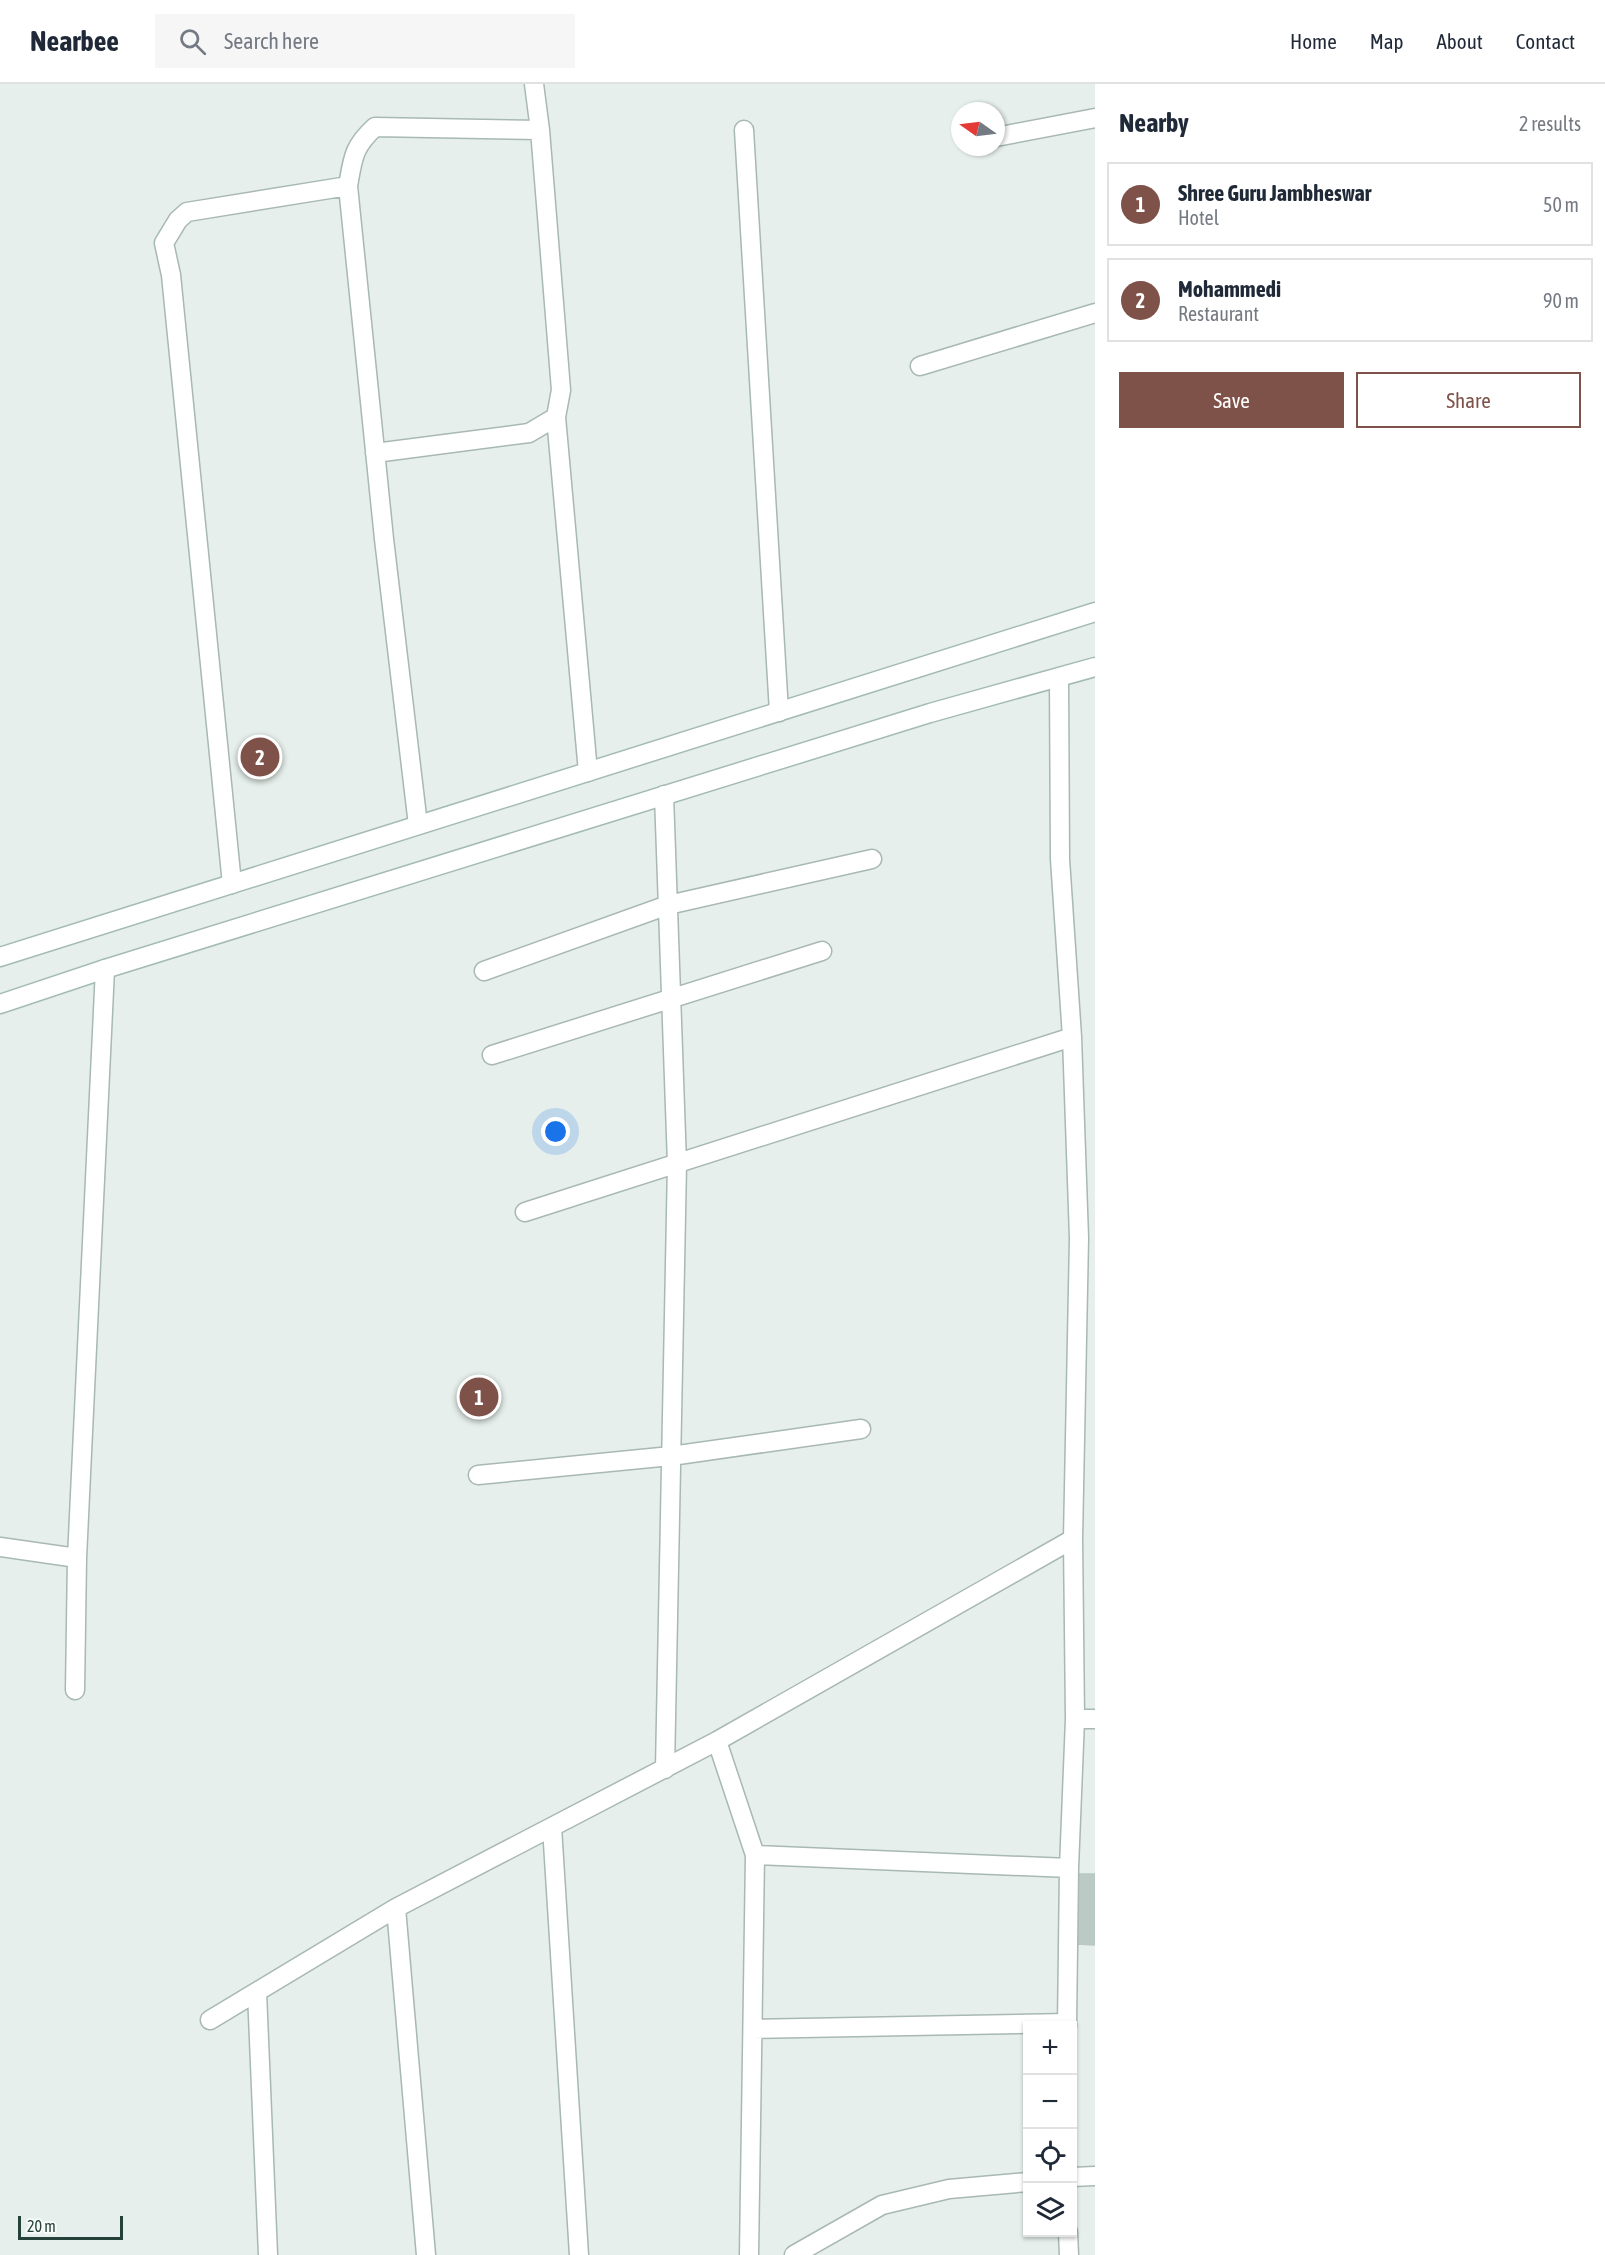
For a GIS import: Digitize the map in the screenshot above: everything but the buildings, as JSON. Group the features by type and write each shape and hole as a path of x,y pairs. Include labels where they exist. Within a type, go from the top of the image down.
{"street":[{"path":"534,84 540,130 561,390 556,417 588,772"},
{"path":"1005,135 1095,118"},
{"path":"418,825 375,453 348,186 352,162 360,141 375,127 540,130"},
{"path":"744,130 779,712"},
{"path":"231,884 171,275 164,243 178,220 187,212 348,186"},
{"path":"920,366 1095,314"},
{"path":"375,453 529,433 556,417"},
{"path":"0,957 1095,612"},
{"path":"0,1004 105,969 930,713 1095,667"},
{"path":"1059,678 1060,860 1072,1037 1079,1238 1073,1539 1075,1719 1069,1868 1067,2021"},
{"path":"664,795 677,1164 665,1769"},
{"path":"484,970 668,905 872,859"},
{"path":"492,1055 822,951"},
{"path":"75,1690 77,1558 105,969"},
{"path":"525,1212 1072,1037"},
{"path":"478,1475 671,1455 861,1429"},
{"path":"210,2020 396,1908 717,1741 1073,1539"},
{"path":"0,1547 77,1558"},
{"path":"1075,1719 1095,1719"},
{"path":"717,1741 755,1855 749,2255"},
{"path":"552,1827 579,2255"},
{"path":"755,1855 1069,1868"},
{"path":"396,1908 426,2255"},
{"path":"257,1992 268,2255"},
{"path":"753,2029 1023,2025"},
{"path":"1077,2177 1095,2176"},
{"path":"794,2255 882,2205 949,2189 1023,2182"},
{"path":"1068,2237 1069,2255"}],"place":[{"name":"Mohammedi","path":"260,757"},
{"name":"Shree Guru Jambheswar","path":"479,1397"}]}
